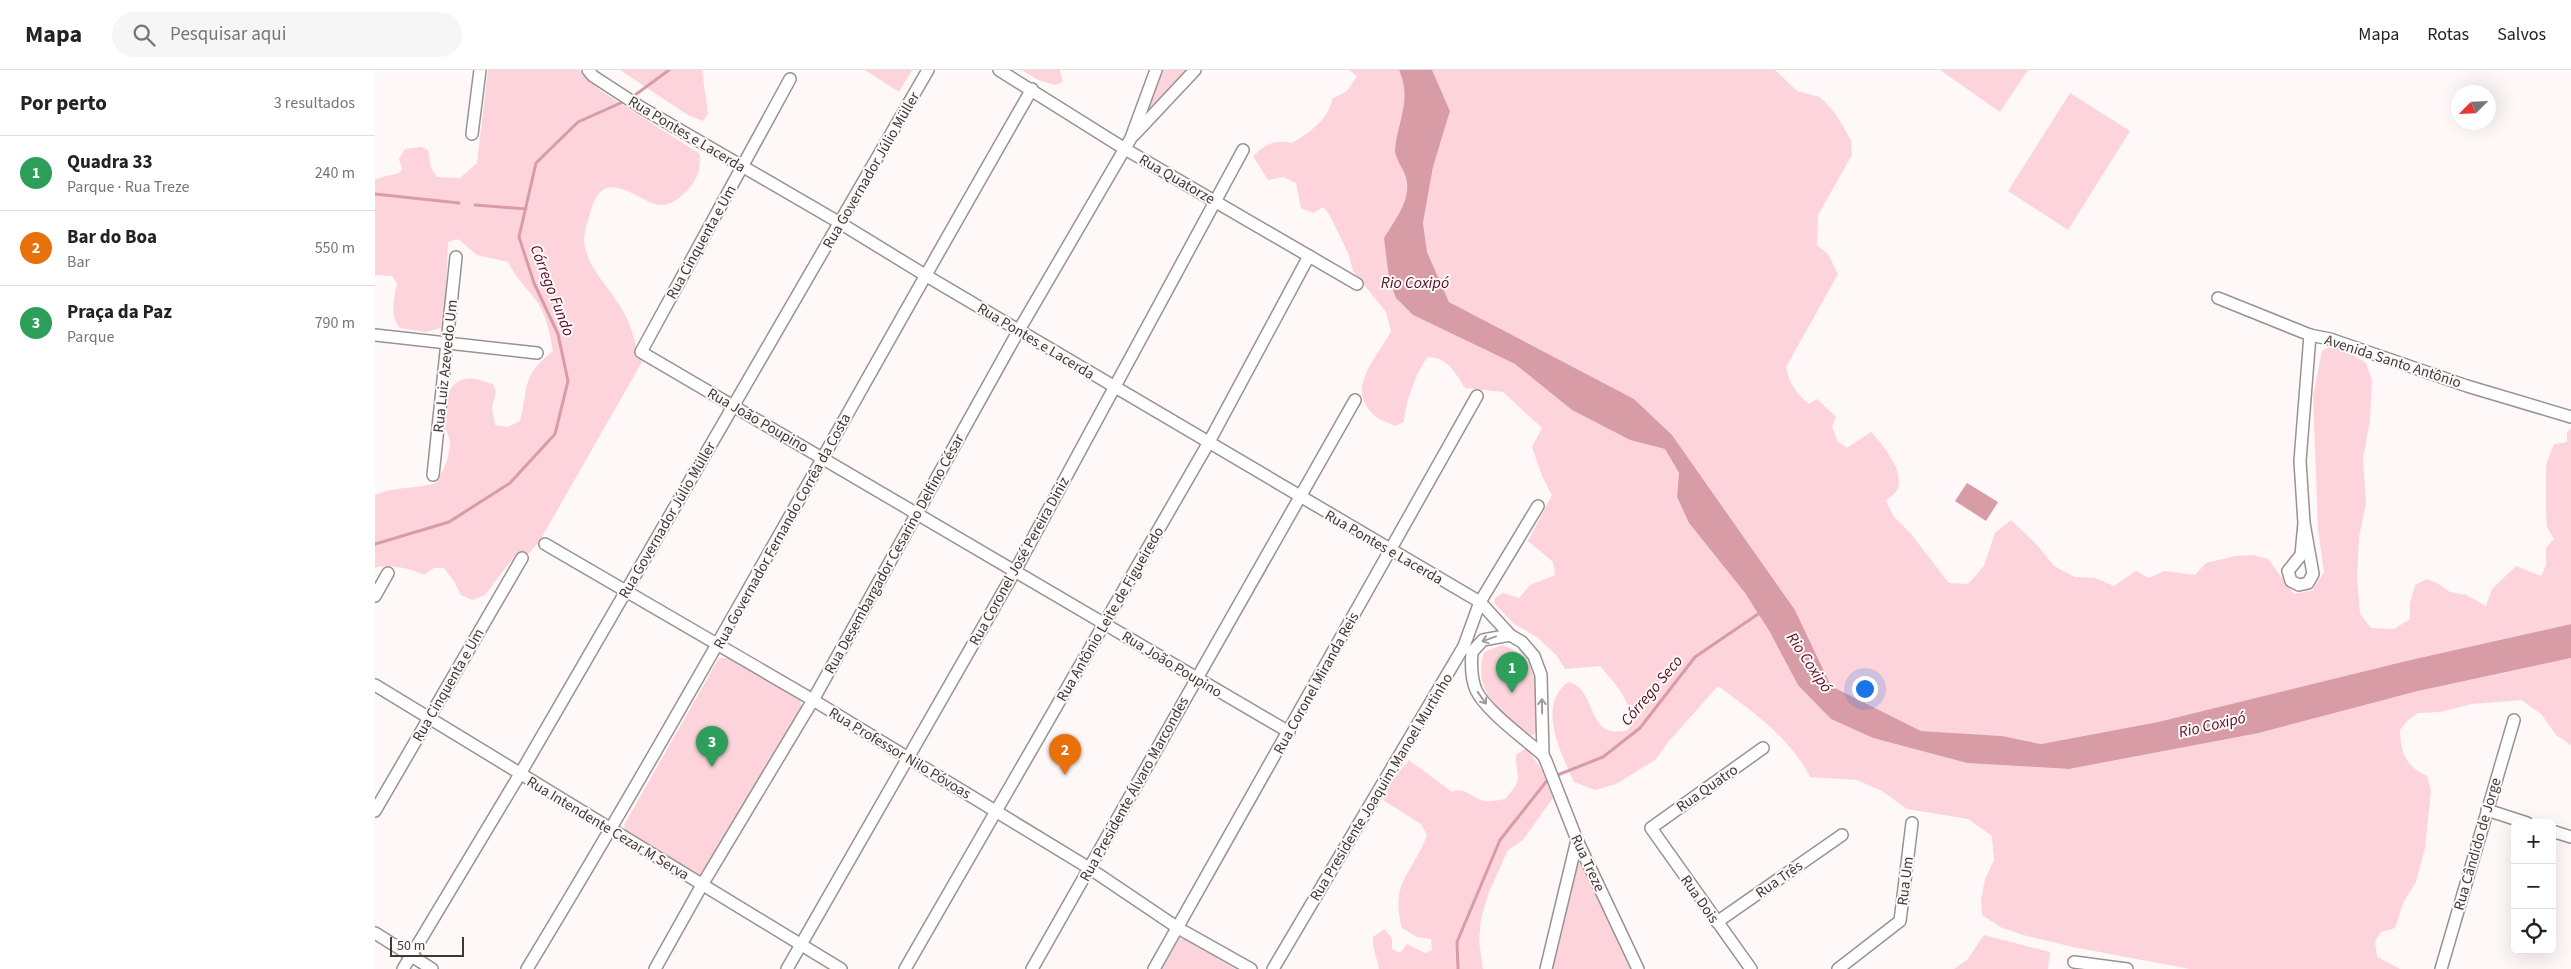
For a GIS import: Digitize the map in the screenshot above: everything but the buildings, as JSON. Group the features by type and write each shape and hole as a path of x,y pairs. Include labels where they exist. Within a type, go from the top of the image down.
{"street":[{"path":"472,134 480,70"},
{"name":"Rua Governador Júlio Müller","path":"403,969 520,774 928,70"},
{"name":"Rua Quatorze","path":"999,70 1125,149 1357,284"},
{"name":"Rua Desembargador Cesarino Delfino César","path":"655,969 702,885 813,700 915,513 1125,149 1131,138 1156,70"},
{"name":"Rua Desembargador Cesarino Delfino César","path":"1131,138 1195,70"},
{"name":"Rua Pontes e Lacerda","path":"591,73 642,108 1480,602"},
{"name":"Rua Cinquenta e Um","path":"641,352 790,79"},
{"name":"Rua Governador Fernando Corrêa da Costa","path":"527,969 612,829 718,645 925,275 1032,89"},
{"name":"Rua Coronel José Pereira Diniz","path":"787,969 1015,571 1243,150"},
{"name":"Rua Antônio Leite de Figueiredo","path":"905,969 1209,442 1309,256"},
{"name":"Rua Luiz Azevedo Um","path":"433,475 456,257"},
{"path":"2218,298 2310,335"},
{"name":"Avenida Santo Antônio","path":"2304,523 2300,461 2310,335 2330,339 2467,386 2571,417"},
{"path":"375,336 447,342 537,353"},
{"name":"Rua João Poupino","path":"641,352 1289,732"},
{"name":"Rua Coronel Miranda Reis","path":"1154,969 1477,396"},
{"name":"Rua Presidente Álvaro Marcondes","path":"1032,969 1195,678 1355,400"},
{"name":"Rua Presidente Joaquim Manoel Murtinho","path":"1273,969 1468,649 1480,602 1538,506"},
{"path":"2304,523 2313,574 2308,583 2299,585 2291,581 2288,571 2301,555 2304,523"},
{"name":"Rua Professor Nilo Póvoas","path":"545,544 813,700 1089,868 1177,928 1251,969"},
{"name":"Rua Cinquenta e Um","path":"375,811 522,558"},
{"path":"375,596 388,573"},
{"name":"Rua Treze","path":"1480,602 1510,635 1522,642 1534,656 1541,675 1544,758 1577,840 1638,969"},
{"path":"1468,649 1483,640 1510,635"},
{"name":"Rua Treze","path":"1468,649 1477,690 1486,704 1544,758"},
{"name":"Rua Intendente Cezar M Serva","path":"375,685 841,969"},
{"name":"Rua Cândido de Jorge","path":"2441,969 2514,720"},
{"name":"Rua Quatro","path":"1651,828 1763,748"},
{"path":"2487,810 2515,819"},
{"name":"Rua Um","path":"1838,969 1900,921 1912,823"},
{"name":"Rua Dois","path":"1651,828 1751,969"},
{"path":"2556,832 2571,837"},
{"name":"Rua Três","path":"1717,922 1842,835"},
{"path":"1546,969 1577,840"},
{"path":"375,933 432,969"},
{"path":"2074,962 2127,969"}],"shaded area":[{"path":"488,70 579,70 601,91 700,154 700,159 697,176 687,191 677,200 666,205 652,203 632,193 613,187 604,189 597,196 586,228 585,247 598,275 617,301 627,319 642,362 539,542 528,554 517,553 485,595 472,600 461,595 454,581 444,568 434,568 424,575 400,567 375,567 375,495 392,490 436,483 449,454 450,440 444,424 444,406 449,391 459,381 474,379 493,384 496,392 492,407 495,425 508,427 520,421 531,375 535,368 553,351 549,332 544,314 538,303 508,262 477,255 458,239 448,242 445,309 441,328 425,332 400,328 393,312 397,284 392,276 375,275 375,179 399,173 402,169 399,159 405,149 421,147 428,150 431,168 437,177 460,178 477,163"},
{"path":"620,70 702,70 708,114 703,121 688,115"},
{"path":"865,70 912,70 899,92"},
{"path":"1022,70 1060,70 1063,82 1055,85 1038,80"},
{"path":"1158,70 1193,70 1137,130"},
{"path":"1349,70 1399,70 1403,81 1403,110 1395,152 1406,178 1407,194 1401,210 1384,238 1413,315 1515,364 1572,410 1630,440 1665,449 1679,473 1677,497 1689,523 1745,593 1831,719 1873,738 1967,763 2069,769 2259,733 2418,691 2571,658 2571,745 2556,735 2541,714 2521,700 2472,704 2440,712 2418,713 2407,721 2400,730 2403,752 2406,758 2414,768 2427,776 2431,791 2425,848 2416,882 2404,901 2395,928 2381,932 2375,941 2377,957 2400,969 2190,969 2073,947 2023,935 2000,927 1982,915 1981,900 1985,879 1994,860 1992,836 1968,819 1907,809 1882,791 1857,780 1810,777 1802,763 1782,738 1718,686 1669,741 1655,760 1616,784 1595,790 1574,782 1563,758 1554,730 1552,717 1554,704 1559,692 1568,682 1578,687 1584,694 1598,721 1604,728 1614,731 1628,730 1630,712 1623,695 1600,666 1565,669 1557,656 1537,637 1514,624 1494,603 1496,597 1503,593 1519,598 1530,585 1555,575 1553,562 1528,541 1552,495 1542,476 1532,447 1542,428 1503,392 1465,388 1454,371 1446,363 1428,357 1419,371 1412,388 1406,406 1404,422 1395,426 1374,415 1366,405 1362,394 1363,383 1366,373 1391,331 1386,312 1353,271 1349,255 1329,214 1323,207 1313,213 1301,208 1296,183 1283,177 1268,180 1253,156 1262,148 1275,142 1292,143 1317,125 1327,113 1332,99 1347,91 1357,76"},
{"path":"1432,70 1775,70 1797,91 1820,97 1835,113 1851,140 1852,155 1818,215 1817,245 1828,254 1838,274 1786,367 1787,373 1797,392 1804,400 1809,404 1817,399 1836,417 1832,427 1838,442 1847,448 1871,432 1881,444 1896,467 1899,483 1897,490 1886,501 1894,517 1911,534 1949,583 1968,584 1984,566 1995,533 2011,520 2037,545 2054,566 2075,577 2095,578 2114,586 2136,571 2149,578 2164,571 2195,575 2206,563 2235,556 2253,555 2268,559 2294,594 2313,590 2324,572 2318,529 2313,396 2322,351 2332,345 2347,351 2366,363 2372,380 2370,420 2363,459 2366,503 2359,537 2357,577 2360,614 2371,628 2394,629 2410,619 2410,603 2415,585 2427,579 2450,592 2466,595 2486,606 2492,589 2516,566 2541,576 2546,565 2546,548 2554,539 2547,527 2546,465 2554,444 2567,442 2567,432 2571,428 2571,624 2406,661 2158,722 2041,744 2002,736 1921,731 1831,686 1795,610 1672,435 1634,399 1449,302 1427,252 1423,223 1433,167 1450,111"},
{"path":"1940,70 2028,70 2000,112"},
{"path":"2070,93 2130,131 2068,230 2008,191"},
{"path":"1502,645 1516,651 1525,660 1535,681 1537,706 1536,733 1531,736 1500,710 1486,690 1482,679 1481,667 1484,652"},
{"path":"719,658 730,658 800,699 802,709 703,873 696,875 626,833 624,825"},
{"path":"1526,748 1542,770 1553,798 1523,840 1508,850 1489,892 1481,919 1479,941 1483,969 1379,969 1373,937 1385,929 1392,939 1392,949 1400,953 1407,944 1425,953 1432,950 1431,939 1417,937 1402,928 1398,900 1404,879 1427,835 1421,824 1383,800 1388,786 1409,760 1452,792 1464,791 1483,801 1505,799 1515,786 1518,778 1516,755"},
{"path":"1580,853 1633,969 1551,969 1577,858"},
{"path":"1984,935 2050,952 2048,969 1954,969 1967,960"},
{"path":"1185,938 1235,969 1162,969 1179,939"}],"water":[{"name":"Rio Coxipó","path":"1399,70 1432,70 1450,111 1433,167 1423,223 1427,252 1449,302 1634,399 1672,435 1795,610 1831,686 1921,731 2002,736 2041,744 2158,722 2406,661 2571,624 2571,658 2418,691 2259,733 2069,769 1967,763 1873,738 1831,719 1798,685 1770,632 1745,593 1689,523 1677,497 1679,473 1665,449 1630,440 1572,410 1515,364 1413,315 1396,298 1389,278 1384,238 1401,210 1407,194 1406,178 1395,152 1404,101 1403,81"},
{"path":"1967,483 1998,502 1986,521 1955,501"}],"waterway":[{"name":"Córrego Fundo","path":"631,98 669,70"},
{"name":"Córrego Fundo","path":"375,544 449,522 510,483 555,434 568,381 558,334 534,283 519,237 536,163 578,122 625,101"},
{"path":"375,194 459,203"},
{"path":"475,205 526,209"},
{"name":"Córrego Seco","path":"1555,776 1603,757 1640,728 1695,657 1761,612"},
{"name":"Córrego Seco","path":"1458,969 1457,942 1500,840 1549,778"}],"place":[{"name":"Quadra 33","path":"1512,693"},
{"name":"Praça da Paz","path":"712,767"},
{"name":"Bar do Boa","path":"1065,775"}]}
